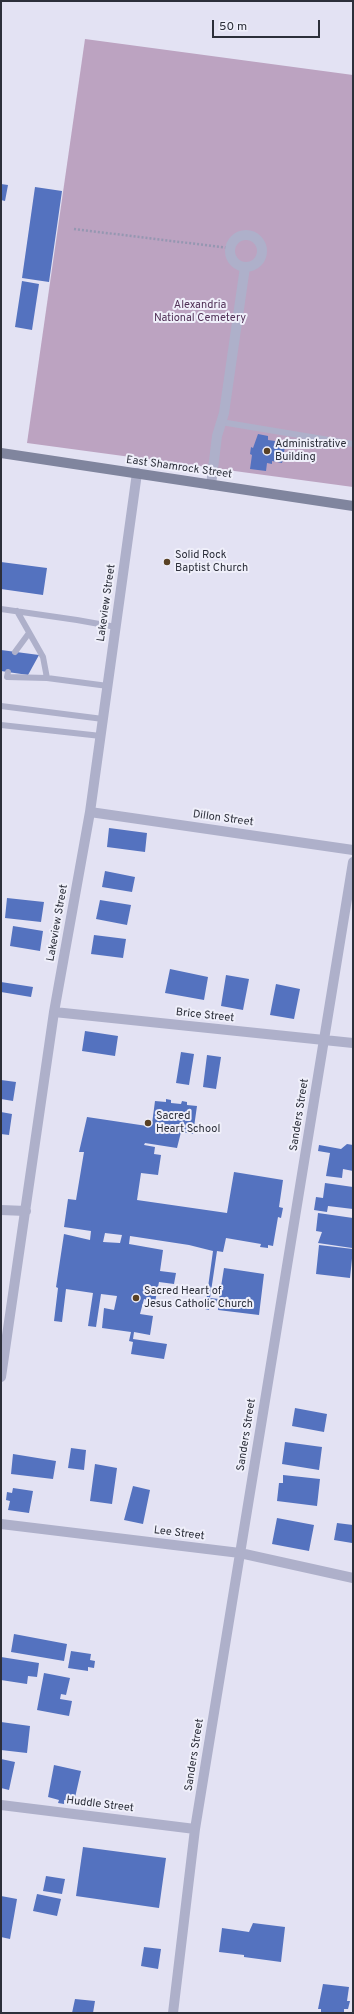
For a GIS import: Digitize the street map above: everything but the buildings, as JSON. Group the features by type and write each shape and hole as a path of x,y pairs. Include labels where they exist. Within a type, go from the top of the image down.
{"main road":[{"name":"East Shamrock Street","path":"1,453 353,506"}],"street":[{"path":"250,235 259,241 262,251 259,261 250,267 245,267 235,263 231,259 229,248 231,243 240,236 250,235"},
{"path":"211,485 217,436 224,413 245,267"},
{"name":"Lakeview Street","path":"1,1377 54,1012 90,812 137,473"},
{"name":"Dillon Street","path":"90,812 353,850"},
{"name":"Sanders Street","path":"173,2013 195,1829 353,862"},
{"name":"Brice Street","path":"54,1012 353,1043"},
{"path":"1,1210 26,1211"},
{"name":"Lee Street","path":"1,1524 240,1553 353,1578"},
{"name":"Huddle Street","path":"1,1805 195,1829"}],"lane":[{"path":"221,422 353,444"},
{"path":"1,609 116,627"},
{"path":"17,611 43,657 46,678"},
{"path":"15,652 29,633"},
{"path":"8,672 7,677 46,678 108,686"},
{"path":"1,706 103,719"},
{"path":"1,725 101,736"}],"path":[{"path":"74,229 229,248"}],"green space":[{"name":"Alexandria National Cemetery","path":"85,39 353,75 353,487 27,443"}],"place":[{"name":"Administrative Building","path":"267,451"},
{"name":"Solid Rock Baptist Church","path":"167,562"},
{"name":"Sacred Heart School","path":"148,1123"},
{"name":"Sacred Heart of Jesus Catholic Church","path":"136,1298"}]}
